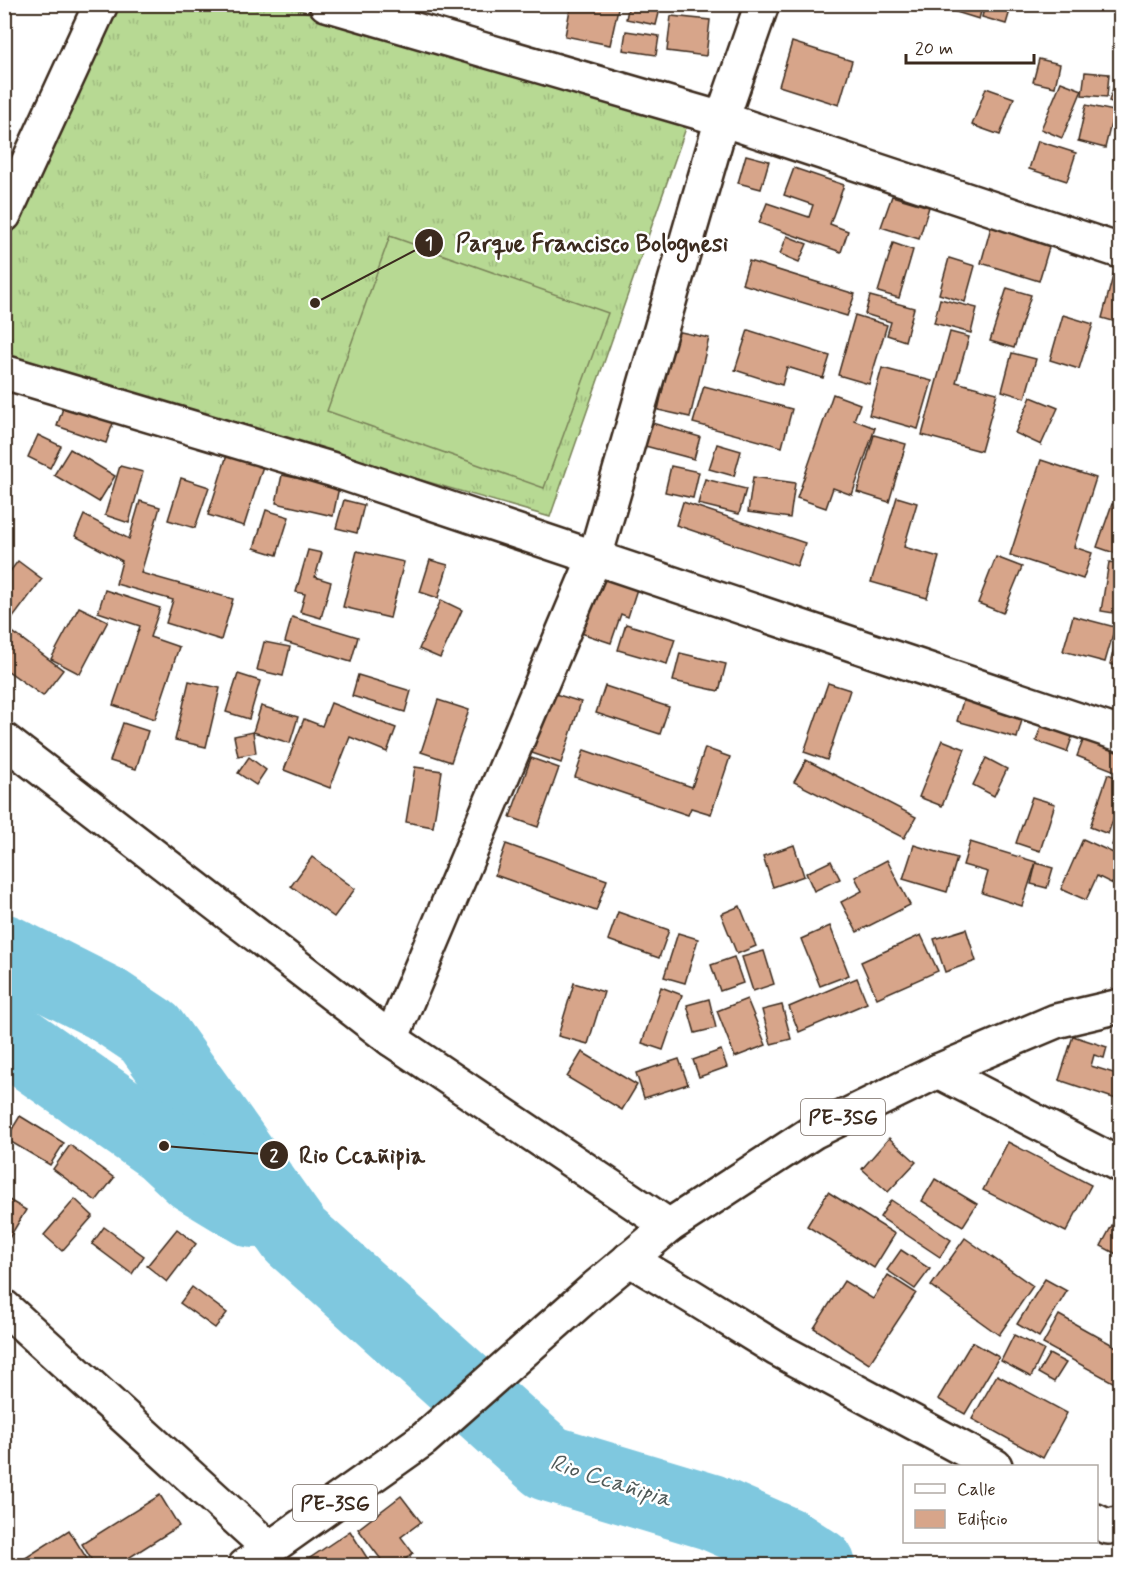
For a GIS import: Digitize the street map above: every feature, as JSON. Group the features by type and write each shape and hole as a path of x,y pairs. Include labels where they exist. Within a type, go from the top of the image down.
{"street":[{"path":"4,215 101,4"},
{"path":"326,4 722,120 1120,251"},
{"path":"391,1039 595,557 722,120 762,4"},
{"path":"4,372 334,470 1120,734"},
{"path":"4,740 391,1039 669,1226"},
{"name":"PE-3SG","path":"258,1557 424,1439 596,1287 669,1226 813,1132 938,1071 1056,1021 1120,1006"},
{"path":"938,1071 1120,1165"},
{"path":"629,1259 777,1349 991,1465"},
{"path":"4,1307 258,1557"},
{"path":"1098,1522 1108,1527 1120,1523"}],"green space":[{"path":"118,5 283,5 687,125 550,517 5,360 5,245"},
{"path":"390,236 608,313 544,488 327,411"}],"building":[{"path":"571,4 619,4 610,45 565,36"},
{"path":"629,4 660,9 656,25 626,19"},
{"path":"930,4 983,4 979,19"},
{"path":"985,4 1012,4 1006,24 982,17"},
{"path":"671,16 710,20 706,56 667,51"},
{"path":"626,31 659,36 656,55 623,50"},
{"path":"792,42 852,61 839,105 779,86"},
{"path":"1039,59 1060,64 1055,87 1033,82"},
{"path":"1120,71 1120,105 1109,101"},
{"path":"1085,72 1109,74 1107,97 1082,95"},
{"path":"1061,82 1082,90 1062,138 1041,129"},
{"path":"986,88 1014,98 1000,135 972,125"},
{"path":"1086,105 1114,111 1105,148 1078,141"},
{"path":"1038,141 1076,153 1067,181 1029,169"},
{"path":"746,155 769,161 761,189 738,183"},
{"path":"794,168 844,185 830,224 848,231 841,252 759,223 767,203 809,217 813,205 784,195"},
{"path":"892,196 929,207 919,239 881,227"},
{"path":"991,227 1050,244 1039,281 981,263"},
{"path":"787,236 807,244 799,262 780,254"},
{"path":"893,243 913,250 899,298 878,292"},
{"path":"949,258 975,266 965,302 939,294"},
{"path":"749,261 855,294 847,316 742,284"},
{"path":"1114,272 1120,273 1120,323 1102,318"},
{"path":"1007,288 1031,295 1014,348 990,341"},
{"path":"870,296 914,308 905,341 887,335 891,322 865,314"},
{"path":"940,299 977,308 971,333 934,323"},
{"path":"855,315 887,325 869,384 838,375"},
{"path":"1063,315 1093,324 1079,369 1050,360"},
{"path":"748,330 830,356 823,378 787,367 782,385 735,370"},
{"path":"676,331 709,338 690,417 658,410"},
{"path":"950,332 969,337 956,382 997,393 981,451 922,435"},
{"path":"1012,353 1036,359 1025,398 1002,391"},
{"path":"882,368 932,381 918,429 869,415"},
{"path":"704,386 792,409 782,447 693,423"},
{"path":"833,394 860,404 854,420 875,428 852,495 833,488 826,508 797,498"},
{"path":"1031,397 1058,408 1041,445 1015,433"},
{"path":"66,399 116,415 106,443 57,426"},
{"path":"652,423 700,437 694,459 645,446"},
{"path":"38,435 61,446 50,468 28,457"},
{"path":"874,435 906,444 889,502 857,492"},
{"path":"717,444 741,451 734,476 709,469"},
{"path":"70,449 115,476 99,502 54,475"},
{"path":"227,455 263,466 244,526 208,515"},
{"path":"1041,460 1096,478 1074,547 1092,553 1083,579 1010,555"},
{"path":"120,466 143,472 129,523 105,515"},
{"path":"671,466 699,472 693,498 665,492"},
{"path":"282,475 339,487 333,516 276,503"},
{"path":"753,477 795,483 790,518 748,512"},
{"path":"181,478 209,487 195,528 168,520"},
{"path":"705,479 746,489 739,514 698,504"},
{"path":"897,497 917,503 904,547 939,557 927,598 871,582"},
{"path":"344,500 364,505 357,533 336,528"},
{"path":"140,501 160,507 141,573 233,599 221,640 166,623 173,600 116,584 122,561 75,536 84,515 129,539"},
{"path":"683,502 805,543 797,566 676,525"},
{"path":"1112,504 1120,506 1120,555 1097,547"},
{"path":"266,510 289,517 277,555 254,548"},
{"path":"308,550 322,553 315,577 331,582 321,618 300,612 305,594 296,592"},
{"path":"357,551 404,562 390,618 343,607"},
{"path":"996,557 1022,567 1003,613 978,603"},
{"path":"430,560 448,565 438,598 420,592"},
{"path":"18,561 42,579 6,627 63,670 43,696 4,668 4,579"},
{"path":"1109,562 1120,564 1120,614 1101,611"},
{"path":"597,576 637,589 628,617 621,614 611,643 578,632"},
{"path":"105,590 160,608 150,637 179,647 155,719 113,705 140,626 98,612"},
{"path":"441,600 462,610 440,658 419,649"},
{"path":"79,607 108,621 80,674 51,659"},
{"path":"1073,616 1115,627 1105,662 1063,651"},
{"path":"292,617 358,637 351,662 285,642"},
{"path":"626,624 675,639 667,664 618,650"},
{"path":"1120,628 1120,667 1110,664"},
{"path":"264,642 290,647 283,676 257,670"},
{"path":"680,653 726,664 719,691 673,681"},
{"path":"238,674 260,681 249,719 226,712"},
{"path":"358,675 411,691 405,712 352,696"},
{"path":"189,681 220,688 206,747 175,740"},
{"path":"828,683 850,690 827,760 804,752"},
{"path":"605,686 669,707 660,734 596,713"},
{"path":"966,691 1025,709 1017,738 957,721"},
{"path":"552,693 581,702 561,763 532,753"},
{"path":"438,700 469,710 451,762 421,752"},
{"path":"331,703 396,728 387,752 350,737 330,788 284,770 304,719 322,726"},
{"path":"261,706 298,717 290,743 253,732"},
{"path":"1045,714 1076,726 1067,752 1036,741"},
{"path":"123,723 148,731 136,769 110,761"},
{"path":"1088,728 1120,740 1120,773 1077,756"},
{"path":"253,732 256,753 238,756 234,736"},
{"path":"942,740 965,749 942,806 919,797"},
{"path":"705,748 730,757 711,814 691,808 688,815 575,777 584,750 692,787"},
{"path":"249,757 266,770 256,785 238,773"},
{"path":"531,758 559,768 538,827 510,817"},
{"path":"986,758 1007,769 994,796 973,785"},
{"path":"806,760 916,817 904,838 794,782"},
{"path":"415,767 442,771 433,827 406,822"},
{"path":"1108,774 1120,779 1120,800 1108,834 1090,827"},
{"path":"1032,797 1055,804 1040,851 1016,843"},
{"path":"1120,824 1120,848 1112,845"},
{"path":"1083,839 1120,856 1120,872 1115,885 1097,876 1086,900 1061,889"},
{"path":"970,842 1036,862 1022,906 982,893 988,872 963,865"},
{"path":"506,844 607,880 596,911 495,875"},
{"path":"794,845 804,876 773,887 763,856"},
{"path":"914,845 957,858 947,892 903,879"},
{"path":"312,857 355,889 334,917 291,886"},
{"path":"887,860 910,905 857,932 841,902 862,891 855,877"},
{"path":"831,861 840,879 814,891 806,873"},
{"path":"1036,863 1053,868 1047,888 1031,884"},
{"path":"740,906 756,946 737,954 721,914"},
{"path":"618,912 669,930 659,958 608,940"},
{"path":"830,926 849,975 820,986 801,939"},
{"path":"966,929 976,961 945,972 934,939"},
{"path":"678,933 698,939 685,983 664,977"},
{"path":"921,935 938,971 877,998 861,962"},
{"path":"764,951 774,984 753,991 742,957"},
{"path":"734,957 743,983 720,991 711,965"},
{"path":"857,978 867,1003 799,1032 789,1007"},
{"path":"574,983 604,992 588,1044 558,1036"},
{"path":"661,987 682,995 663,1050 642,1043"},
{"path":"709,999 716,1028 695,1033 687,1005"},
{"path":"747,999 766,1045 735,1057 717,1011"},
{"path":"782,1005 791,1039 771,1044 762,1010"},
{"path":"1073,1036 1107,1047 1104,1058 1094,1055 1091,1066 1120,1075 1119,1100 1059,1080"},
{"path":"721,1050 727,1067 699,1077 693,1060"},
{"path":"582,1052 637,1085 622,1110 567,1077"},
{"path":"679,1059 688,1084 644,1098 636,1073"},
{"path":"20,1116 64,1143 50,1165 6,1139"},
{"path":"889,1138 916,1162 888,1192 862,1169"},
{"path":"1008,1142 1091,1185 1066,1232 983,1190"},
{"path":"70,1145 114,1178 96,1201 53,1169"},
{"path":"935,1179 977,1204 963,1226 922,1201"},
{"path":"828,1192 895,1234 874,1268 807,1226"},
{"path":"4,1197 26,1210 8,1240 4,1238"},
{"path":"75,1199 93,1216 62,1251 44,1235"},
{"path":"891,1200 951,1240 940,1257 880,1217"},
{"path":"1120,1210 1120,1256 1101,1246"},
{"path":"104,1227 144,1256 132,1274 92,1244"},
{"path":"177,1229 196,1244 167,1282 147,1266"},
{"path":"965,1238 1033,1286 999,1335 931,1286"},
{"path":"901,1250 930,1269 915,1289 887,1270"},
{"path":"888,1275 916,1293 869,1364 814,1328 844,1281 873,1299"},
{"path":"1045,1279 1067,1291 1039,1337 1017,1324"},
{"path":"192,1287 227,1313 215,1328 180,1303"},
{"path":"1059,1315 1120,1349 1120,1386 1043,1344"},
{"path":"1014,1335 1044,1350 1031,1377 1001,1361"},
{"path":"972,1342 999,1357 965,1414 938,1399"},
{"path":"1049,1354 1066,1363 1054,1382 1038,1373"},
{"path":"997,1375 1067,1413 1043,1458 972,1419"},
{"path":"160,1495 179,1526 116,1566 95,1566 82,1544"},
{"path":"401,1496 421,1522 401,1537 413,1553 396,1566 386,1566 358,1529"},
{"path":"69,1530 89,1562 83,1566 13,1566"},
{"path":"350,1531 371,1564 368,1566 306,1566 304,1562"}],"waterway":[{"name":"Rio Ccañipia","path":"4,952 105,1003 150,1033 295,1236 548,1463 711,1512 784,1544 818,1566"},
{"name":"Rio Ccañipia","path":"4,1034 164,1146 195,1175 253,1210"}],"place":[{"name":"Parque Francisco Bolognesi","path":"315,303"},
{"name":"Rio Ccañipia","path":"164,1146"}]}
